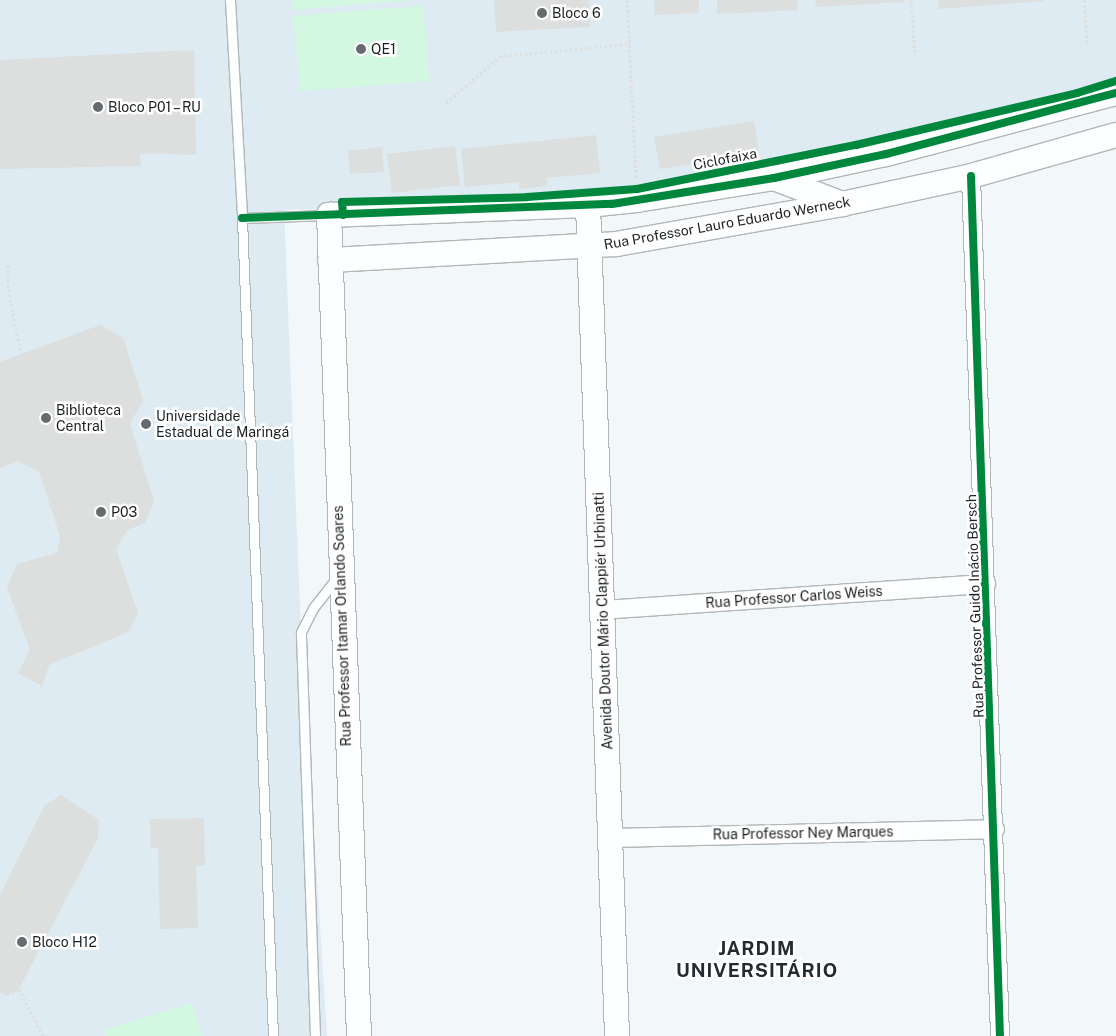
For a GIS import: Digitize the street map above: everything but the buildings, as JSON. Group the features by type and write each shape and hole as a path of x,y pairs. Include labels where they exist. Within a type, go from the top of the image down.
{"main road":[{"path":"329,215 588,206 637,200 774,178 950,138 1116,93"},
{"name":"Rua Professor Lauro Eduardo Werneck","path":"330,260 590,246 842,204 971,176 1116,135"},
{"path":"774,178 842,204"},
{"name":"Avenida Doutor Mário Clappiér Urbinatti","path":"588,206 617,1036"},
{"name":"Rua Professor Itamar Orlando Soares","path":"329,215 340,573 359,1036"}],"street":[{"name":"Rua Professor Guido Inácio Bersch","path":"971,176 995,829 1000,1036"},
{"name":"Rua Professor Carlos Weiss","path":"602,610 986,584"},
{"name":"Rua Professor Ney Marques","path":"610,838 995,829"}],"lane":[{"path":"230,0 242,218 273,1036"},
{"path":"242,218 329,215"},
{"path":"315,1036 301,632 314,607 340,573"}],"path":[{"path":"627,0 637,200"},
{"path":"911,0 915,56"},
{"path":"1084,0 1087,43"},
{"path":"446,103 500,56 630,44"},
{"path":"8,265 8,289 21,354"},
{"path":"0,991 7,995 19,989 42,1036"}],"shaded area":[{"name":"Universidade Estadual de Maringá","path":"0,0 1116,0 1116,89 988,121 644,196 284,210 301,632 327,1036 0,1036"}],"green space":[{"path":"293,0 414,0 294,10"},
{"name":"QE1","path":"423,6 429,81 300,91 293,16"},
{"path":"192,1003 202,1036 105,1036 104,1030"}],"cycle path":[{"name":"Ciclofaixa","path":"343,215 342,202 527,197 637,189 856,145 1077,93 1116,81"},
{"path":"242,218 612,204 774,178 886,154 1116,93"},
{"path":"971,176 1000,1036"}],"place":[{"name":"Bloco 6","path":"542,13"},
{"name":"QE1","path":"361,49"},
{"name":"Bloco P01 – RU","path":"98,107"},
{"name":"Biblioteca Central","path":"46,418"},
{"name":"Universidade Estadual de Maringá","path":"146,424"},
{"name":"P03","path":"101,512"},
{"name":"Bloco H12","path":"22,942"}],"district":[{"name":"JARDIM UNIVERSITÁRIO","path":"757,960"}]}
